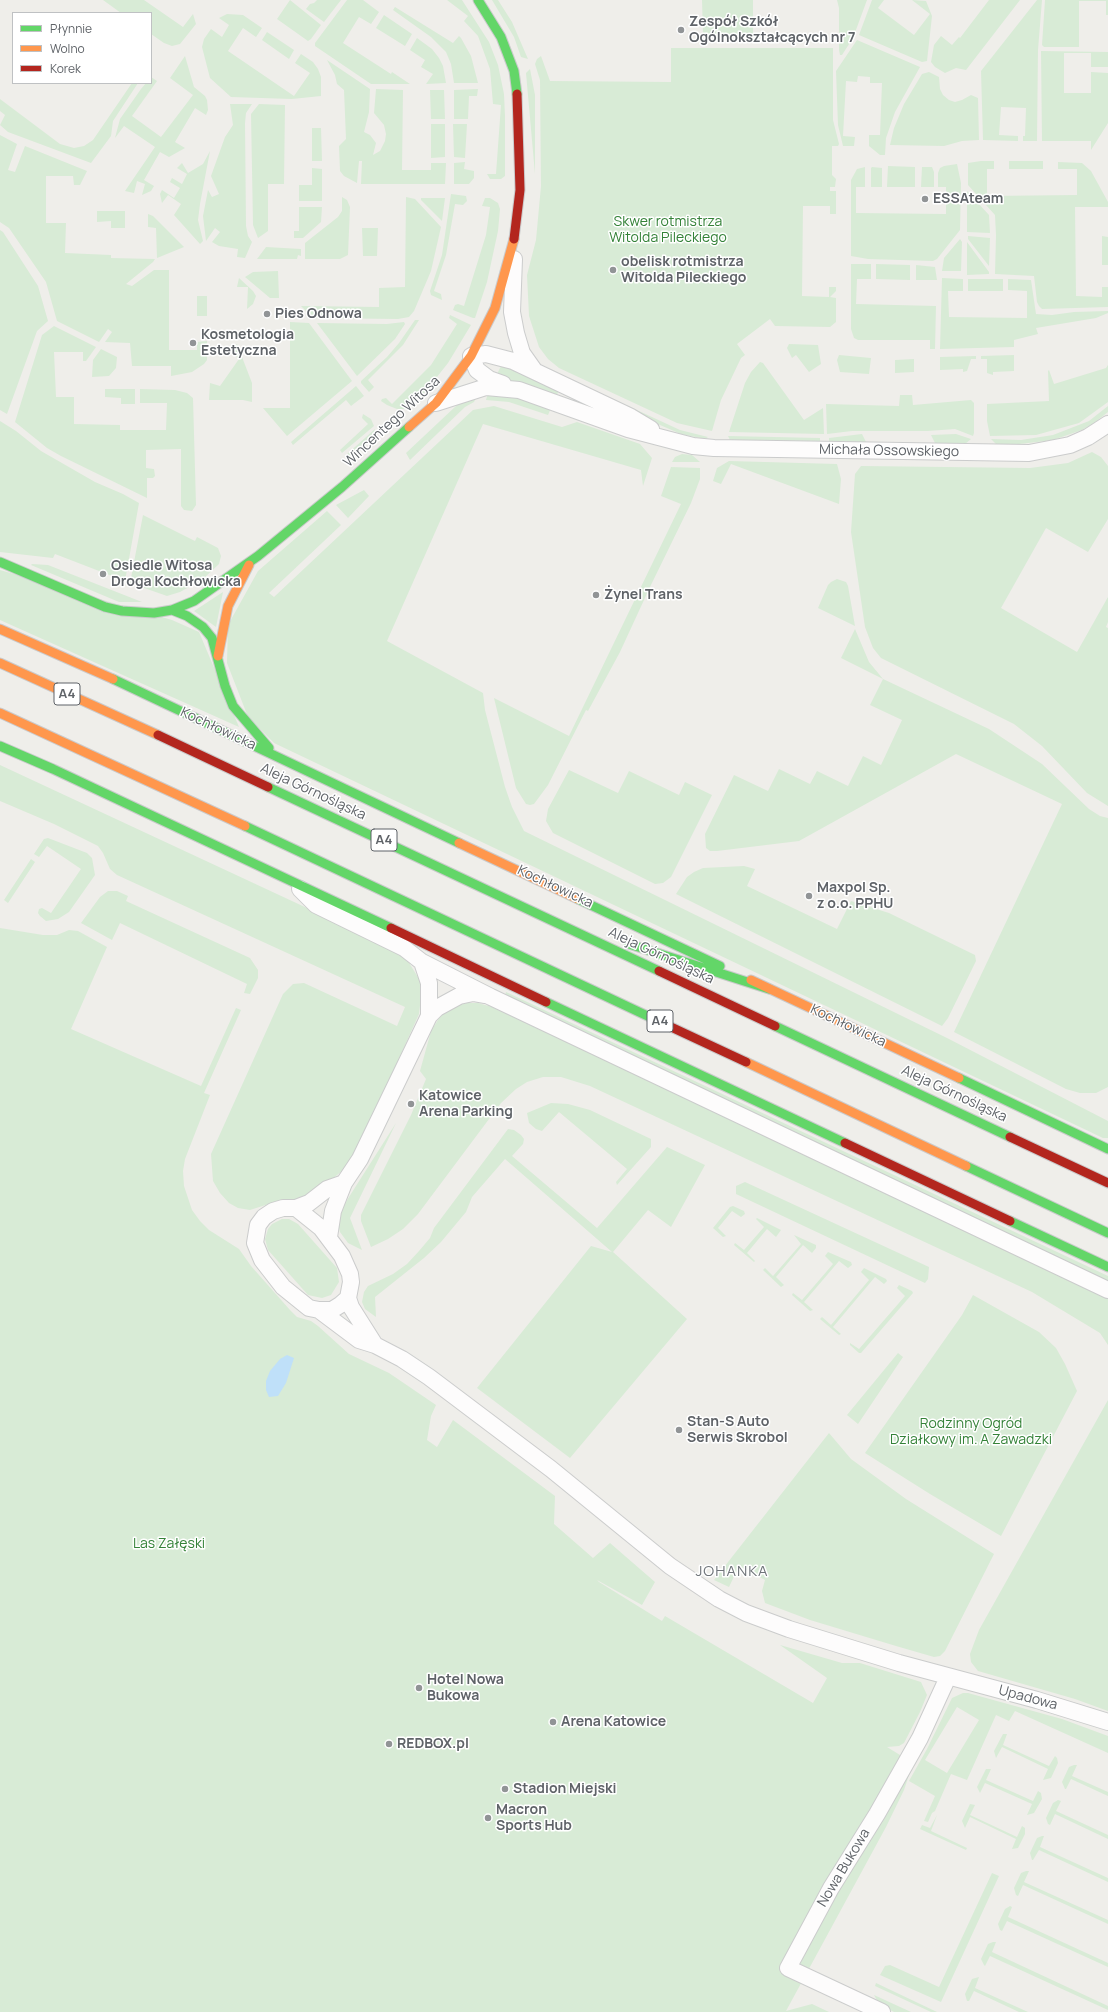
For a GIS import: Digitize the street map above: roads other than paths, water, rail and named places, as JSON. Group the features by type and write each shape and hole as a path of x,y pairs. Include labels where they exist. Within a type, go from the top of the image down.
{"main road":[{"name":"Wincentego Witosa","path":"255,558 342,487 436,404 454,382 471,356 495,308 515,236 520,190 519,105 514,71 501,37 478,0"},
{"path":"0,562 105,607 137,613 172,610 194,602 255,558"},
{"path":"218,656 228,606 255,558"},
{"path":"172,610 187,616 203,627 212,638 225,686 233,706 245,722 277,756"},
{"name":"Kochłowicka","path":"0,629 277,756 1103,1145"},
{"name":"Aleja Górnośląska","path":"0,663 202,755 1108,1183"},
{"name":"A4","path":"0,713 212,810 1108,1233"},
{"path":"0,746 53,769 1108,1267"},
{"path":"566,926 769,989"}],"street":[{"path":"515,236 512,312 522,353 535,372"},
{"path":"486,354 500,356 631,417 665,437 628,428 489,379 477,370 471,356 486,354"},
{"path":"436,404 486,387 519,390"},
{"name":"Michała Ossowskiego","path":"665,437 693,446 714,448 1028,453 1070,444 1088,437 1108,424"},
{"path":"296,885 316,905 404,948 422,962 491,998 1108,1290"},
{"path":"422,962 429,983 429,1016"},
{"path":"329,1237 333,1211 344,1183 360,1159 429,1016 437,1008 459,996 472,993 491,998"},
{"path":"344,1183 327,1189 309,1203 296,1208 283,1208 264,1216 258,1225 255,1243 262,1260 283,1287 309,1308 332,1310 348,1298"},
{"path":"296,1208 321,1228 342,1256 350,1274 351,1282 348,1298 356,1317 375,1345"},
{"name":"Upadowa","path":"319,1310 359,1340 375,1345 402,1359 429,1377 551,1470 670,1566 719,1599 746,1613 789,1629 948,1677 1037,1700 1108,1722"},
{"name":"Nowa Bukowa","path":"882,2012 788,1968 831,1888 877,1814 917,1744 935,1708 948,1677"}],"water":[{"path":"287,1355 294,1358 286,1383 278,1396 269,1397 266,1390 266,1381 270,1371 280,1359"}],"place":[{"name":"Zespół Szkół Ogólnokształcących nr 7","path":"681,30"},
{"name":"ESSAteam","path":"925,199"},
{"name":"obelisk rotmistrza Witolda Pileckiego","path":"613,270"},
{"name":"Pies Odnowa","path":"267,314"},
{"name":"Kosmetologia Estetyczna","path":"193,343"},
{"name":"Osiedle Witosa Droga Kochłowicka","path":"103,574"},
{"name":"Żynel Trans","path":"596,595"},
{"name":"Maxpol Sp. z o.o. PPHU","path":"809,896"},
{"name":"Katowice Arena Parking","path":"411,1104"},
{"name":"Stan-S Auto Serwis Skrobol","path":"679,1430"},
{"name":"Hotel Nowa Bukowa","path":"419,1688"},
{"name":"Arena Katowice","path":"553,1722"},
{"name":"REDBOX.pl","path":"389,1744"},
{"name":"Stadion Miejski","path":"505,1789"},
{"name":"Macron Sports Hub","path":"488,1818"}],"district":[{"name":"JOHANKA","path":"732,1572"}],"park label":[{"name":"Skwer rotmistrza Witolda Pileckiego","path":"668,230"},
{"name":"Rodzinny Ogród Działkowy im. A Zawadzki","path":"971,1432"},
{"name":"Las Załęski","path":"169,1544"}]}
